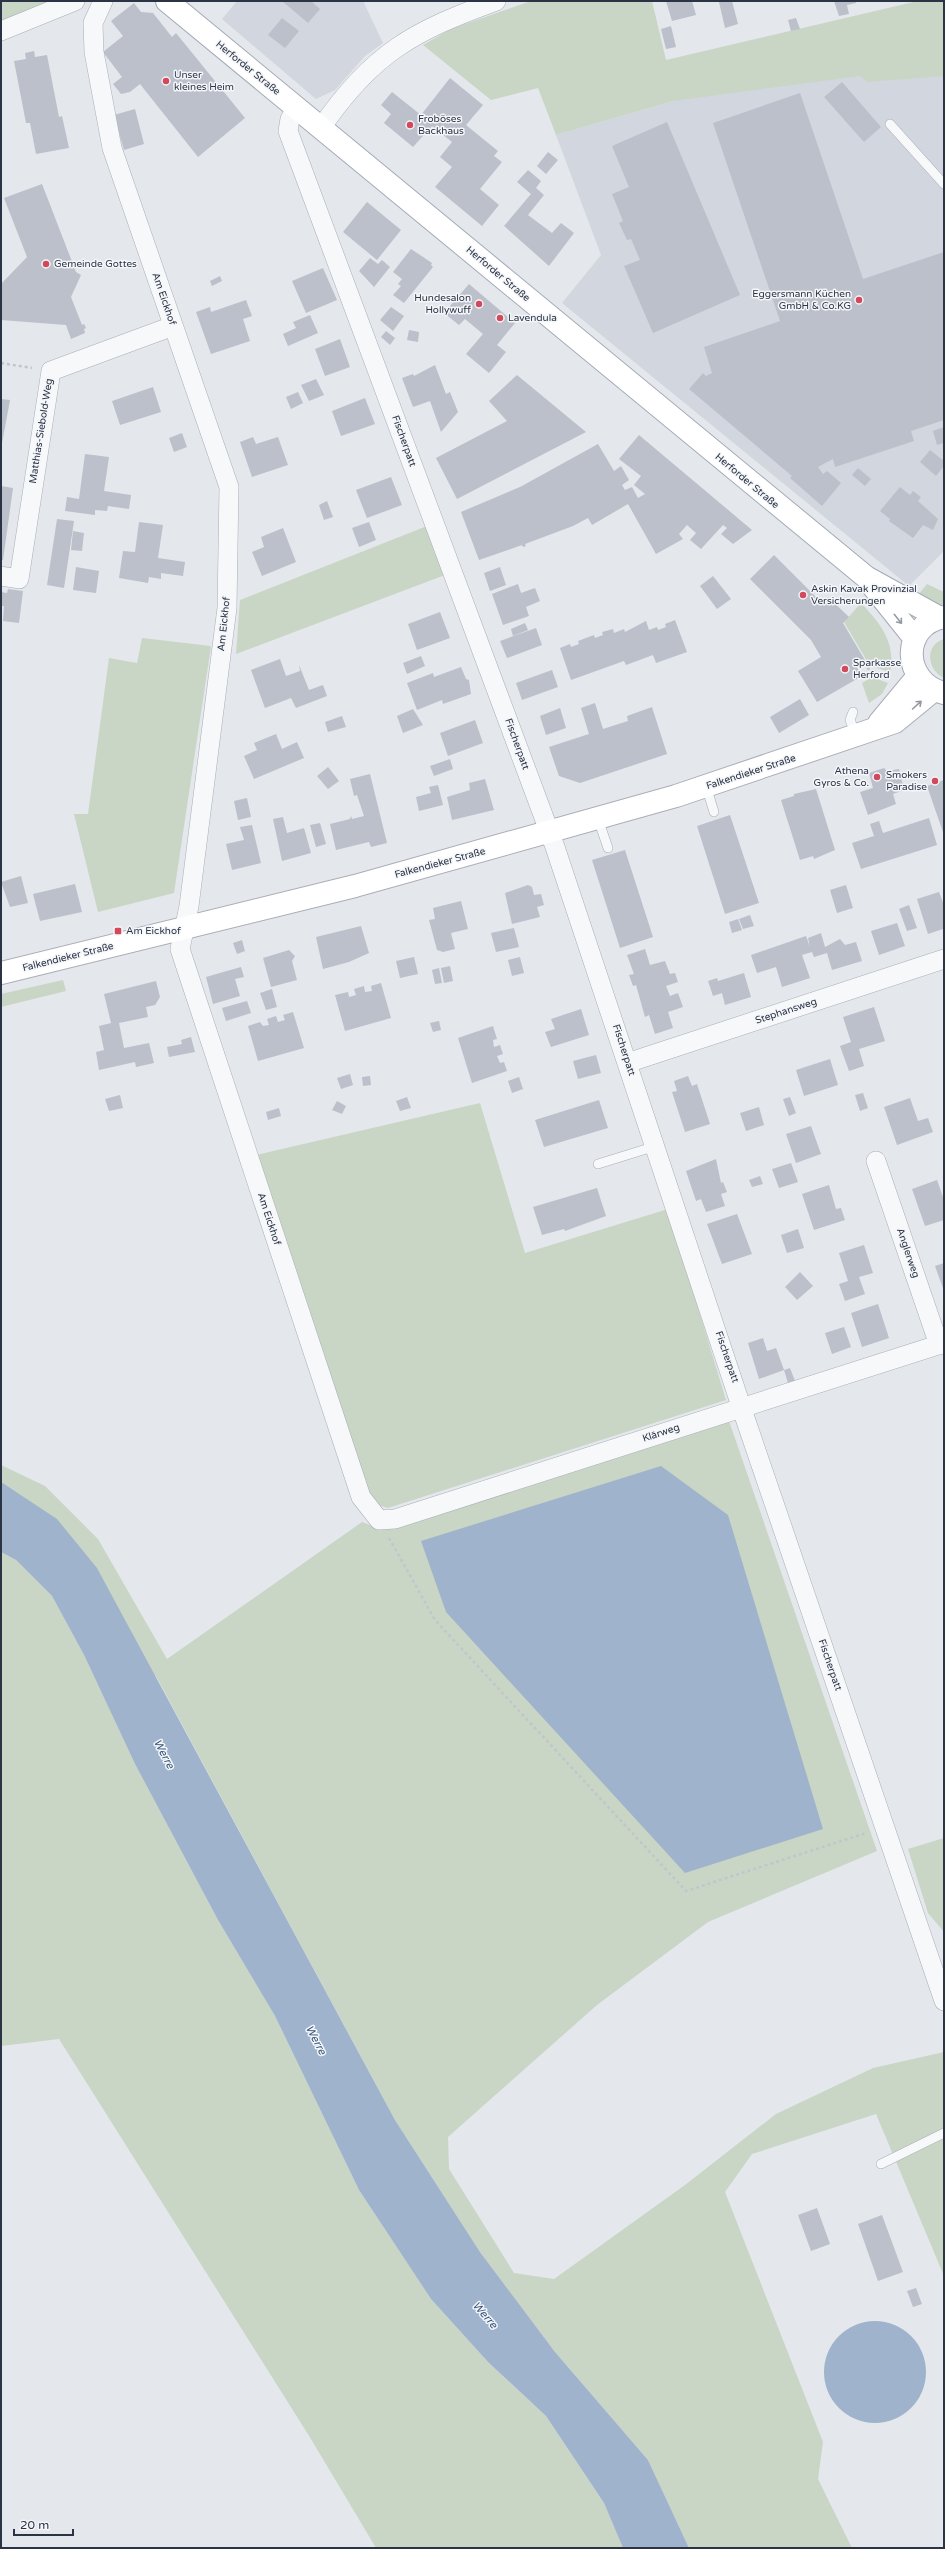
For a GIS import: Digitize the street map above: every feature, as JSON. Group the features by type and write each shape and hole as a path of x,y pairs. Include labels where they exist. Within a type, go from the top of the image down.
{"main road":[{"name":"Herforder Straße","path":"167,1 866,577 942,617"},
{"name":"Herforder Straße","path":"866,577 924,671"},
{"path":"865,733 924,671 921,630 942,617"},
{"name":"Falkendieker Straße","path":"1,973 183,930 356,886 549,833 706,786 865,733"}],"street":[{"path":"1,31 75,1"},
{"name":"Am Eickhof","path":"103,1 93,24 94,52 112,148 229,487 227,608 190,898 180,949 361,1497 379,1520"},
{"path":"321,128 365,72 388,53 410,38 438,23 496,1"},
{"name":"Fischerpatt","path":"297,108 290,119 288,131 549,833 885,1827 938,1965 944,2001"},
{"name":"Matthias-Siebold-Weg","path":"1,576 18,579 51,371 173,326"},
{"name":"Stephansweg","path":"627,1063 944,959"},
{"name":"Anglerweg","path":"876,1161 942,1344"},
{"name":"Klärweg","path":"379,1520 395,1519 743,1406 942,1344"}],"lane":[{"path":"890,124 944,184"},
{"path":"853,712 850,720 865,733"},
{"path":"706,786 714,812"},
{"path":"598,819 608,848"},
{"path":"598,1164 656,1146"},
{"path":"881,2164 944,2133"}],"path":[{"path":"1,363 51,371"},
{"path":"867,668 896,682 924,671"},
{"path":"379,1520 435,1620 686,1891 885,1827"}],"shaded area":[{"path":"237,1 363,1 383,43 365,56 335,90 316,99 222,19"},
{"path":"918,1 944,1 944,551 909,586 562,303 601,255 556,135 673,101"}],"green space":[{"path":"1,1 60,1 1,26"},
{"path":"531,1 652,1 666,60 918,1 944,1 944,76 867,82 860,76 673,101 556,135 538,88 491,100 423,45 451,29"},
{"path":"427,526 445,575 236,654 240,600"},
{"path":"927,584 944,592 944,605 938,606 919,594"},
{"path":"861,603 881,626 889,643 891,652 890,672 870,666 844,622"},
{"path":"142,638 211,646 174,893 98,912 74,814 88,814 109,658 137,663"},
{"path":"944,639 944,678 934,669 930,658 933,646"},
{"path":"872,677 888,683 882,694 869,703 862,683"},
{"path":"63,980 66,991 1,1007 1,994"},
{"path":"480,1103 525,1253 668,1209 726,1400 388,1508 377,1505 370,1494 256,1155"},
{"path":"728,1418 877,1851 708,1922 597,2005 448,2137 449,2169 514,2273 554,2279 685,2185 776,2114 873,2068 944,2052 944,2276 876,2114 752,2154 725,2192 823,2442 818,2479 852,2548 689,2548 648,2460 555,2352 480,2252 395,2120 157,1678 1,1482 1,1465 45,1486 98,1539 167,1659 362,1522 383,1530"},
{"path":"1,1552 16,1560 52,1596 84,1655 135,1764 218,1920 275,2016 359,2190 431,2299 488,2362 546,2416 604,2503 623,2548 376,2548 311,2439 59,2039 1,2046"},
{"path":"944,1838 944,1932 928,1913 908,1849"}],"water":[{"path":"661,1466 728,1515 823,1829 685,1873 446,1612 421,1541"},
{"name":"Werre","path":"1,1482 57,1519 97,1568 395,2120 480,2252 555,2352 648,2460 689,2548 623,2548 604,2503 546,2416 488,2362 431,2299 359,2190 275,2016 218,1920 135,1764 84,1655 52,1596 16,1560 1,1552"},
{"path":"875,2321 894,2325 911,2336 922,2353 926,2372 922,2391 911,2408 894,2419 875,2423 856,2419 839,2408 828,2391 824,2372 828,2353 839,2336 856,2325"}],"building":[{"path":"282,1 311,1 320,9 308,23"},
{"path":"666,1 692,1 696,15 672,21"},
{"path":"732,1 738,24 725,28 719,2"},
{"path":"834,1 846,1 849,14 839,16"},
{"path":"846,1 856,1 856,3 847,5"},
{"name":"Unser kleines Heim","path":"134,3 141,12 153,13 172,37 176,33 245,118 198,157 140,84 130,92 121,94 113,84 122,77 103,52 123,36 111,21"},
{"path":"282,18 299,31 285,48 268,35"},
{"path":"796,18 800,29 791,31 788,20"},
{"path":"671,26 676,47 666,49 661,29"},
{"path":"34,51 35,57 47,55 59,117 62,116 69,148 36,154 30,123 26,123 14,61 26,59 25,53"},
{"path":"450,78 483,105 466,125 498,151 494,156 502,162 480,189 499,205 482,226 435,187 452,167 440,157 452,142 432,126 413,147 384,123 391,114 381,105 392,92 421,115"},
{"path":"842,82 881,127 864,142 824,97"},
{"name":"Eggersmann Küchen GmbH & Co.KG","path":"800,93 863,279 944,252 944,420 911,431 914,441 835,467 833,459 818,467 823,474 827,471 841,483 822,506 790,478 792,476 689,389 703,373 706,376 712,373 704,347 780,321 713,123"},
{"path":"135,109 144,144 124,150 114,115"},
{"path":"667,122 740,295 653,333 624,266 640,260 631,239 627,240 619,223 623,221 612,194 629,187 612,146"},
{"path":"548,152 558,160 546,174 537,166"},
{"path":"528,170 541,181 536,188 544,195 528,215 552,233 561,223 574,233 549,266 504,226 531,194 517,182"},
{"name":"Gemeinde Gottes","path":"42,184 76,272 81,275 71,297 82,325 84,324 86,328 84,329 85,333 71,339 66,325 1,320 1,284 27,257 4,198"},
{"path":"367,202 401,230 377,260 343,232"},
{"path":"411,249 432,263 431,265 433,267 404,303 393,295 401,286 398,284 402,279 393,272"},
{"path":"370,258 378,264 382,260 390,267 374,287 359,271"},
{"path":"323,268 337,300 306,313 292,281"},
{"path":"220,276 222,281 212,286 210,281"},
{"path":"469,284 515,323 497,345 506,352 489,373 466,354 483,334 465,319 459,325 444,313"},
{"path":"246,300 252,316 243,319 250,341 211,354 196,312 210,307 211,312"},
{"path":"391,307 404,316 393,331 380,320"},
{"path":"310,315 318,333 288,346 283,334 296,328 293,322"},
{"path":"409,330 419,332 418,342 407,340"},
{"path":"386,331 395,338 390,345 381,337"},
{"path":"340,339 350,367 325,376 315,349"},
{"path":"435,365 446,394 450,392 458,412 441,432 430,401 413,407 402,378 413,374 414,376"},
{"path":"517,375 586,432 457,499 436,458 507,421 489,401"},
{"path":"316,379 324,395 309,401 301,385"},
{"path":"153,387 161,412 120,425 112,401"},
{"path":"298,392 303,403 291,409 286,397"},
{"path":"365,398 375,424 341,436 332,411"},
{"path":"1,399 10,400 2,443 1,443"},
{"path":"944,427 944,443 937,445 933,431"},
{"path":"182,433 187,447 174,452 169,438"},
{"path":"639,435 752,530 733,544 721,534 727,528 723,525 701,549 690,540 696,533 687,525 679,534 683,539 656,554 628,504 592,525 588,518 573,526 525,544 526,546 523,547 522,545 479,560 461,512 520,487 598,444 614,471 621,466 629,480 622,485 625,490 632,487 638,498 645,494 634,485 641,476 619,459"},
{"path":"253,437 256,444 278,437 288,465 252,477 240,442"},
{"path":"930,450 944,461 944,466 936,476 920,462"},
{"path":"85,454 109,457 104,491 131,495 129,509 108,506 107,511 95,510 95,515 65,511 67,497 79,499"},
{"path":"858,468 871,479 865,486 852,475"},
{"path":"391,477 402,505 367,518 356,490"},
{"path":"1,486 13,488 3,560 1,560"},
{"path":"900,487 910,495 913,491 921,497 918,501 938,519 933,530 923,525 913,538 889,521 890,519 880,511"},
{"path":"327,501 333,517 324,520 319,505"},
{"path":"57,519 74,521 64,588 47,585"},
{"path":"139,522 163,525 158,558 185,562 183,576 161,573 161,579 149,577 148,583 119,578 123,551 135,552"},
{"path":"369,522 376,540 359,547 352,528"},
{"path":"283,528 296,562 262,576 252,552 264,547 261,537"},
{"path":"73,531 84,533 82,551 71,550"},
{"path":"774,555 822,603 828,597 849,617 843,623 866,662 857,667 862,676 817,702 798,671 821,657 811,640 750,579"},
{"path":"76,567 99,571 96,593 73,590"},
{"path":"500,567 506,585 490,591 484,573"},
{"path":"713,576 731,599 717,609 700,586"},
{"path":"518,584 521,593 535,588 540,601 526,607 529,616 503,625 492,594"},
{"path":"8,589 23,591 19,623 3,621 4,606 1,606 1,592 7,593"},
{"path":"440,612 450,638 417,650 408,624"},
{"path":"675,620 687,652 656,663 653,655 626,665 624,661 571,680 560,648 570,644 571,647 579,644 578,641 594,635 595,638 603,635 602,632 613,629 614,633 624,629 625,632 646,621 649,630 657,627 658,630 666,627 665,624"},
{"path":"525,623 528,630 513,636 511,629"},
{"path":"536,628 542,645 507,658 500,641"},
{"path":"421,656 425,666 407,674 403,663"},
{"path":"280,659 286,676 300,671 299,665 309,690 323,685 327,696 296,708 291,698 265,708 251,670"},
{"path":"461,667 466,679 469,680 471,694 443,704 442,700 417,710 407,683 433,673 434,677"},
{"path":"552,670 558,687 522,700 516,683"},
{"path":"800,699 809,715 779,733 770,717"},
{"path":"595,703 603,729 628,721 627,716 652,707 667,754 580,783 559,776 549,747 589,734 581,708"},
{"path":"560,708 566,728 546,735 540,716"},
{"path":"413,709 423,725 403,733 397,716"},
{"path":"342,716 346,727 328,732 325,722"},
{"path":"475,720 483,743 448,756 440,733"},
{"path":"276,734 282,749 297,742 304,758 254,779 244,756 257,750 254,743"},
{"path":"450,759 453,769 434,776 430,766"},
{"path":"328,767 339,781 328,789 317,776"},
{"path":"884,768 887,771 899,769 904,790 893,794 896,804 868,815 860,792 873,788 869,773"},
{"path":"370,774 387,843 371,847 369,842 336,850 330,824 350,819 351,816 352,819 364,816 357,795 354,796 350,779"},
{"path":"485,779 494,810 452,820 447,797 470,790 469,783"},
{"path":"944,780 944,835 927,786"},
{"path":"438,785 443,805 419,811 416,797 431,793 429,787"},
{"path":"816,789 835,850 814,859 813,856 800,860 781,800 794,796 794,794"},
{"path":"247,798 251,817 238,820 234,801"},
{"path":"730,815 759,903 725,914 697,826"},
{"path":"283,817 287,833 304,828 311,853 282,861 273,819"},
{"path":"929,818 937,845 861,869 852,843 874,836 870,824 879,821 883,833"},
{"path":"320,823 326,844 316,847 310,825"},
{"path":"252,825 261,863 232,870 226,844 244,840 240,827"},
{"path":"625,850 653,937 620,948 592,860"},
{"path":"21,876 28,903 10,907 1,882"},
{"path":"75,884 82,912 40,921 33,894"},
{"path":"528,885 532,887 534,895 541,894 544,905 537,907 540,917 512,924 505,893"},
{"path":"846,885 853,908 837,913 830,890"},
{"path":"939,892 944,905 944,932 943,929 928,934 917,899"},
{"path":"461,901 468,929 451,933 455,949 443,952 437,950 429,920 435,919 433,908"},
{"path":"909,905 917,928 907,931 899,909"},
{"path":"750,915 754,926 743,929 739,919"},
{"path":"738,919 742,930 732,933 729,922"},
{"path":"897,923 905,946 879,955 871,931"},
{"path":"361,926 369,953 349,962 323,969 316,937"},
{"path":"514,928 519,947 496,952 491,933"},
{"path":"821,933 825,947 840,939 845,945 856,942 862,961 832,970 827,953 814,957 812,952 802,955 810,978 782,987 776,967 757,973 751,955 806,936 810,947 808,938"},
{"path":"242,940 245,951 237,954 233,943"},
{"path":"645,949 650,965 665,961 670,974 675,973 678,982 666,986 670,996 678,993 683,1007 668,1012 673,1028 655,1034 649,1015 645,1017 636,985 633,986 629,975 634,974 627,955"},
{"path":"289,950 295,956 292,961 297,980 271,987 263,958"},
{"path":"414,957 418,974 400,978 396,961"},
{"path":"520,957 524,973 512,976 508,960"},
{"path":"450,966 453,981 444,983 441,968"},
{"path":"241,967 244,977 235,979 240,996 213,1004 206,977"},
{"path":"439,968 442,983 435,984 432,970"},
{"path":"744,973 751,997 725,1005 722,993 713,996 708,981 717,978 718,981"},
{"path":"156,981 160,997 155,1005 146,1007 148,1017 119,1023 124,1048 149,1043 154,1063 136,1067 135,1062 99,1070 96,1052 104,1050 99,1026 111,1023 104,994"},
{"path":"381,983 391,1018 345,1031 335,995 348,992 349,997 356,995 354,989 364,986 365,992 372,991 371,986"},
{"path":"272,989 277,1007 266,1010 260,993"},
{"path":"247,1001 251,1013 226,1021 222,1008"},
{"path":"874,1007 885,1041 859,1049 864,1066 849,1071 840,1046 851,1042 843,1017"},
{"path":"581,1009 589,1035 551,1047 545,1032 555,1029 551,1019"},
{"path":"293,1012 304,1048 258,1061 248,1026 260,1022 263,1026 269,1025 267,1019 276,1016 278,1022 285,1020 283,1015"},
{"path":"439,1021 441,1030 433,1032 430,1023"},
{"path":"493,1026 497,1039 493,1040 494,1047 500,1045 503,1054 497,1056 500,1063 504,1062 507,1071 472,1083 458,1038"},
{"path":"191,1037 195,1052 169,1057 167,1047 182,1044 181,1040"},
{"path":"596,1055 601,1073 578,1079 573,1061"},
{"path":"830,1059 838,1085 804,1096 796,1070"},
{"path":"350,1074 353,1085 341,1089 337,1078"},
{"path":"370,1076 371,1085 363,1086 362,1077"},
{"path":"688,1076 692,1086 697,1084 710,1124 685,1132 672,1092 677,1091 674,1081"},
{"path":"519,1077 523,1089 512,1093 508,1081"},
{"path":"863,1093 868,1108 860,1111 855,1095"},
{"path":"120,1095 123,1108 109,1111 105,1099"},
{"path":"407,1097 411,1108 400,1111 396,1101"},
{"path":"790,1097 796,1113 789,1116 783,1099"},
{"path":"910,1098 918,1121 928,1118 933,1132 897,1145 884,1107"},
{"path":"599,1100 608,1128 544,1147 535,1120"},
{"path":"337,1101 346,1106 342,1114 332,1110"},
{"path":"759,1107 764,1125 746,1131 740,1113"},
{"path":"279,1108 281,1116 268,1120 266,1112"},
{"path":"811,1126 821,1154 796,1163 786,1134"},
{"path":"716,1159 721,1183 723,1182 727,1192 721,1194 725,1206 706,1212 701,1199 696,1201 686,1171"},
{"path":"791,1163 798,1182 779,1188 772,1169"},
{"path":"760,1176 763,1184 752,1187 749,1180"},
{"path":"937,1180 944,1200 944,1220 925,1226 912,1189"},
{"path":"829,1185 836,1209 841,1208 845,1220 814,1230 802,1194"},
{"path":"597,1188 606,1216 565,1231 564,1229 542,1235 533,1207"},
{"path":"737,1214 752,1254 722,1264 707,1224"},
{"path":"798,1229 804,1248 787,1253 781,1235"},
{"path":"864,1245 873,1273 859,1277 865,1294 845,1301 839,1284 848,1281 839,1253"},
{"path":"944,1263 944,1291 935,1266"},
{"path":"800,1272 813,1286 797,1300 785,1287"},
{"path":"878,1304 889,1338 862,1347 851,1313"},
{"path":"844,1327 851,1347 832,1354 825,1333"},
{"path":"763,1338 767,1351 776,1348 784,1370 759,1379 748,1343"},
{"path":"790,1368 795,1381 788,1383 784,1370"},
{"path":"817,2208 830,2244 811,2251 798,2215"},
{"path":"882,2215 903,2272 878,2281 858,2224"},
{"path":"916,2288 922,2304 913,2307 907,2291"}],"place":[{"name":"Unser kleines Heim","path":"166,81"},
{"name":"Froböses Backhaus","path":"410,125"},
{"name":"Gemeinde Gottes","path":"46,264"},
{"name":"Eggersmann Küchen GmbH & Co.KG","path":"859,300"},
{"name":"Hundesalon Hollywuff","path":"479,304"},
{"name":"Lavendula","path":"500,318"},
{"name":"Askin Kavak Provinzial Versicherungen","path":"803,595"},
{"name":"Sparkasse Herford","path":"845,669"},
{"name":"Athena Gyros & Co.","path":"877,777"},
{"name":"Smokers Paradise","path":"935,781"},
{"name":"Am Eickhof","path":"118,931"}]}
